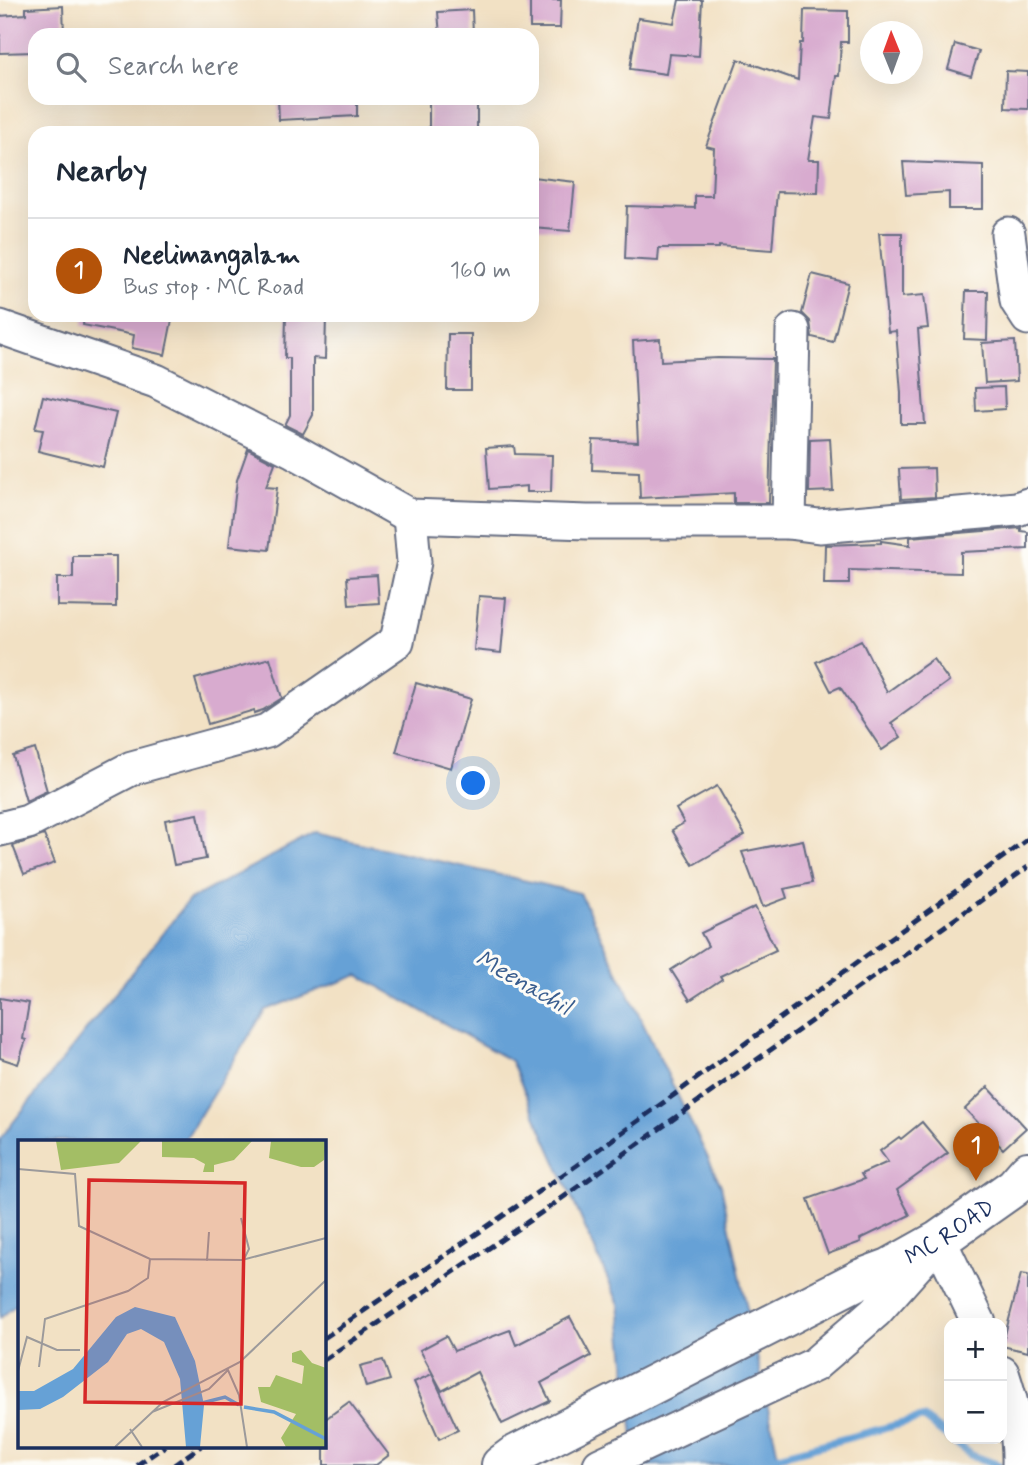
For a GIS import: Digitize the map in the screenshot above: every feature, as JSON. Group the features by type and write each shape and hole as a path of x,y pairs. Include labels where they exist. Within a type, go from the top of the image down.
{"main road":[{"name":"MC ROAD","path":"507,1461 862,1278 889,1268 939,1240 1014,1187 1028,1171"}],"street":[{"path":"1008,234 1017,301 1028,318"},
{"path":"0,327 156,382 294,451 410,516 587,522 789,523 819,526 1017,509 1028,505"},
{"path":"789,523 793,330"},
{"path":"0,829 28,822 132,768 267,731 397,641 414,562 410,516"},
{"path":"600,1465 814,1365 876,1311 939,1240 977,1318"},
{"path":"1004,1381 1016,1422 1019,1460"}],"water":[{"name":"Meenachil","path":"315,833 580,893 721,1185 780,1465 636,1465 619,1304 511,1061 358,975 265,1010 185,1140 18,1140 18,1303 0,1318 0,1139 189,900"}],"building":[{"path":"530,0 561,0 560,28 530,28"},
{"path":"679,0 702,0 699,56 669,54 666,74 630,69 638,18 674,23"},
{"path":"63,6 64,28 28,28 28,52 0,53 0,16 26,14 26,8"},
{"path":"472,10 473,28 439,28 438,12"},
{"path":"804,10 848,11 848,42 841,42 839,76 836,76 831,119 815,117 808,160 819,160 818,193 777,192 772,250 719,246 659,248 658,261 625,259 627,206 695,208 695,196 712,196 714,148 706,146 738,59 798,80"},
{"path":"955,44 979,51 971,76 948,69"},
{"path":"1006,71 1028,72 1028,109 1005,108"},
{"path":"278,105 357,105 357,116 279,120"},
{"path":"429,105 477,105 477,126 429,126"},
{"path":"903,162 983,165 983,209 949,209 949,192 906,195"},
{"path":"539,178 575,182 570,231 539,229"},
{"path":"879,233 902,233 902,297 924,295 928,328 918,329 925,424 901,424 896,331 888,332"},
{"path":"812,274 848,283 833,342 812,337 810,321 802,313"},
{"path":"966,291 988,291 987,340 964,339"},
{"path":"83,322 172,322 165,355 132,348 134,335 83,325"},
{"path":"286,322 326,322 325,359 313,358 313,415 303,434 285,425 290,415 290,358 285,358"},
{"path":"448,334 471,334 471,390 447,390"},
{"path":"660,339 661,361 773,359 769,503 734,503 734,493 640,498 639,472 592,470 593,440 638,442 633,341"},
{"path":"1015,341 1017,381 985,383 982,343"},
{"path":"1004,387 1005,409 976,411 975,388"},
{"path":"43,396 116,413 103,467 38,451 43,430 35,429"},
{"path":"830,438 833,491 809,492 810,439"},
{"path":"514,446 515,454 552,455 551,492 527,492 527,486 489,489 486,448"},
{"path":"248,449 275,463 266,487 277,488 269,550 229,546 237,480"},
{"path":"934,468 935,497 901,499 899,469"},
{"path":"1021,528 1021,531 1028,532 1028,549 961,552 961,573 849,570 849,584 824,584 825,545 881,541 910,545 910,537"},
{"path":"73,556 116,556 116,607 57,606 57,578 73,578"},
{"path":"377,575 379,603 349,605 347,577"},
{"path":"479,596 506,598 501,653 474,650"},
{"path":"861,640 887,692 933,659 949,681 891,723 901,737 882,750 840,687 831,691 816,662"},
{"path":"270,658 282,698 263,710 254,713 254,710 208,724 195,679"},
{"path":"416,683 471,699 451,768 396,752"},
{"path":"35,749 47,791 26,801 13,756"},
{"path":"717,786 745,835 693,865 672,830 684,823 676,809"},
{"path":"198,814 206,859 174,865 165,820"},
{"path":"44,835 55,863 24,874 13,846"},
{"path":"803,840 812,883 784,889 787,898 763,907 742,852"},
{"path":"755,907 776,950 720,976 722,979 690,1000 671,970 708,946 701,933"},
{"path":"0,998 29,1003 23,1039 26,1040 18,1064 0,1058"},
{"path":"988,1087 1026,1128 1003,1149 965,1109"},
{"path":"922,1122 948,1153 897,1190 910,1215 860,1239 861,1242 828,1254 808,1199 864,1179 861,1174 888,1162 880,1151"},
{"path":"1021,1274 1028,1275 1028,1352 1007,1347 1007,1327"},
{"path":"570,1317 591,1356 541,1383 550,1401 502,1424 477,1372 442,1391 420,1350 446,1336 454,1351 510,1330 516,1345"},
{"path":"383,1360 390,1380 366,1387 360,1366"},
{"path":"432,1374 458,1430 439,1439 414,1382"},
{"path":"349,1402 389,1455 376,1465 324,1465 326,1419"}],"waterway":[{"path":"768,1459 923,1418 944,1434"},
{"path":"957,1444 971,1455 998,1465"}],"railway":[{"path":"326,1337 570,1170 1028,839"},
{"path":"326,1359 551,1206 1028,867"},
{"path":"137,1465 162,1448"},
{"path":"174,1465 198,1448"}],"place":[{"name":"Neelimangalam","path":"976,1181"}]}
